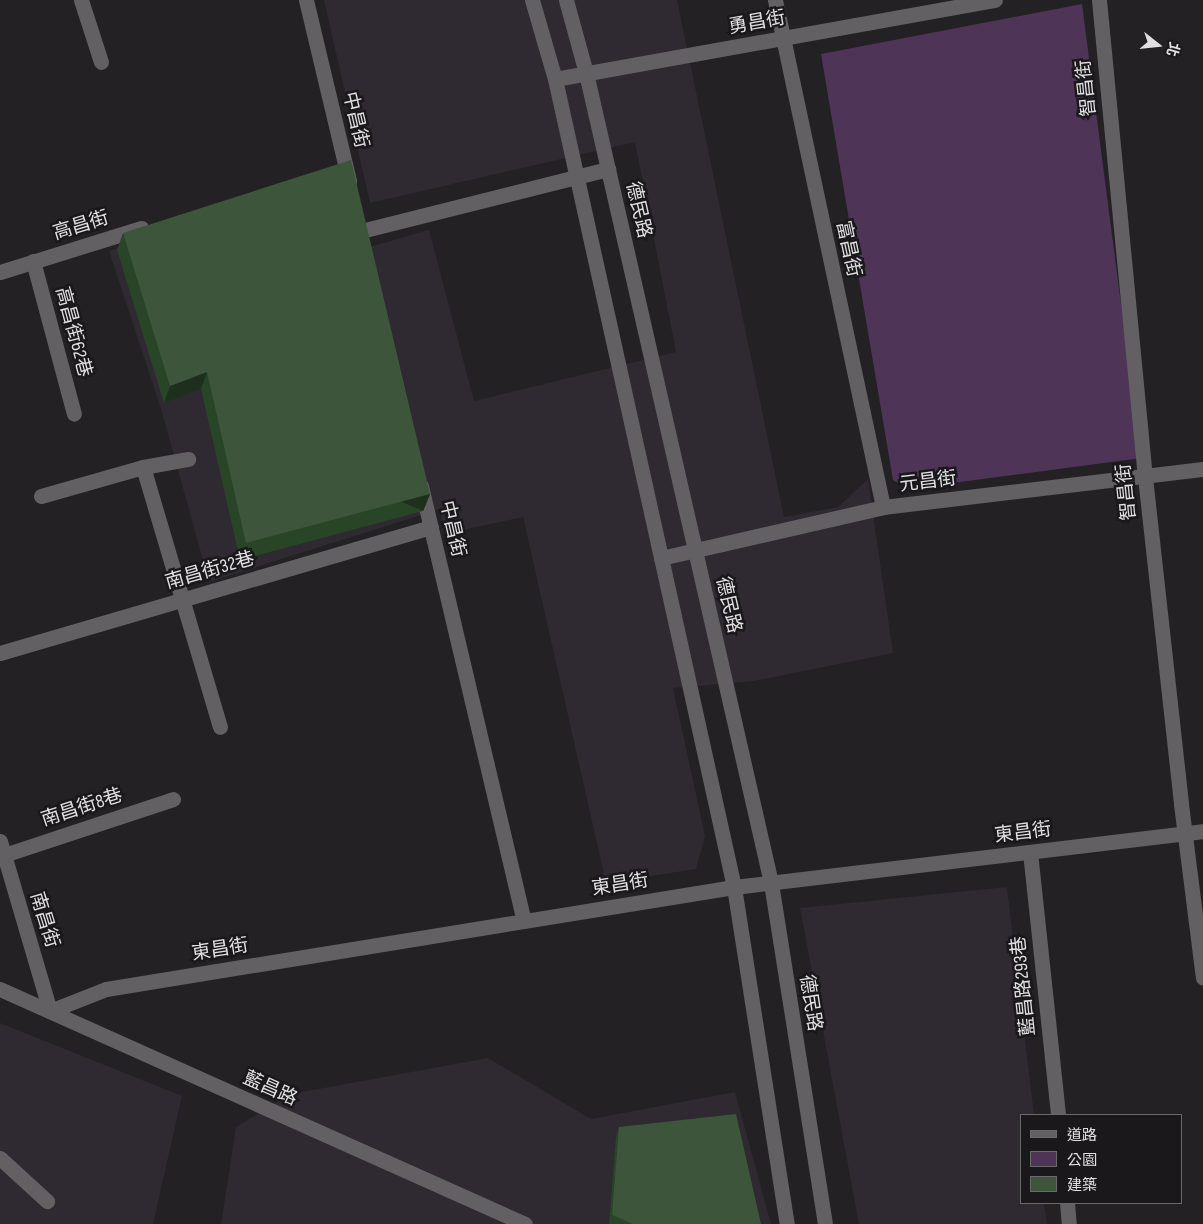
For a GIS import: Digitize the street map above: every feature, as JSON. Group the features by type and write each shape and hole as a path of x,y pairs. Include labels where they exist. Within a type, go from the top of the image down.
{"street":[{"path":"81,0 101,62"},
{"name":"中昌街","path":"306,0 352,193"},
{"path":"532,0 555,79 734,887 786,1224"},
{"name":"德民路","path":"566,0 586,74 771,883 825,1224"},
{"name":"富昌街","path":"775,0 883,507"},
{"name":"勇昌街","path":"555,79 995,0"},
{"name":"智昌街","path":"1099,0 1145,477 1184,834 1203,978"},
{"path":"326,170 345,164"},
{"path":"361,231 608,169"},
{"path":"357,212 366,250"},
{"name":"高昌街","path":"0,272 156,223"},
{"name":"高昌街62巷","path":"33,262 74,414"},
{"path":"41,496 143,467 188,459"},
{"path":"143,467 181,601 220,727"},
{"name":"元昌街","path":"661,558 883,507 1203,469"},
{"name":"中昌街","path":"418,470 524,921"},
{"name":"南昌街32巷","path":"0,653 431,527"},
{"name":"南昌街8巷","path":"2,848 173,799"},
{"name":"東昌街","path":"50,1010 106,989 734,887 1203,831"},
{"name":"南昌街","path":"2,848 50,1010"},
{"name":"藍昌路293巷","path":"1030,852 1058,1114"},
{"name":"藍昌路","path":"0,989 525,1224"},
{"path":"0,1158 48,1200"},
{"path":"1067,1204 1069,1224"}],"shaded area":[{"path":"324,0 677,0 784,517 838,507 868,479 893,653 754,681 673,688 705,836 696,869 606,883 523,517 444,534 440,509 209,582 162,412 109,251 337,172 355,251 429,230 474,401 676,352 635,142 370,203"},
{"path":"1007,887 1034,1114 1020,1114 1020,1204 1044,1204 1047,1224 859,1224 800,908"},
{"path":"0,1023 182,1096 153,1224 0,1224"},
{"path":"488,1058 591,1119 735,1092 771,1224 221,1224 236,1127 291,1094"}],"green space":[{"path":"1082,4 1141,458 908,489 893,480 821,54"}],"building":[{"path":"351,160 430,494 246,543 207,372 170,386 123,233"},
{"path":"736,1114 761,1224 633,1224 612,1215 619,1127"}]}
